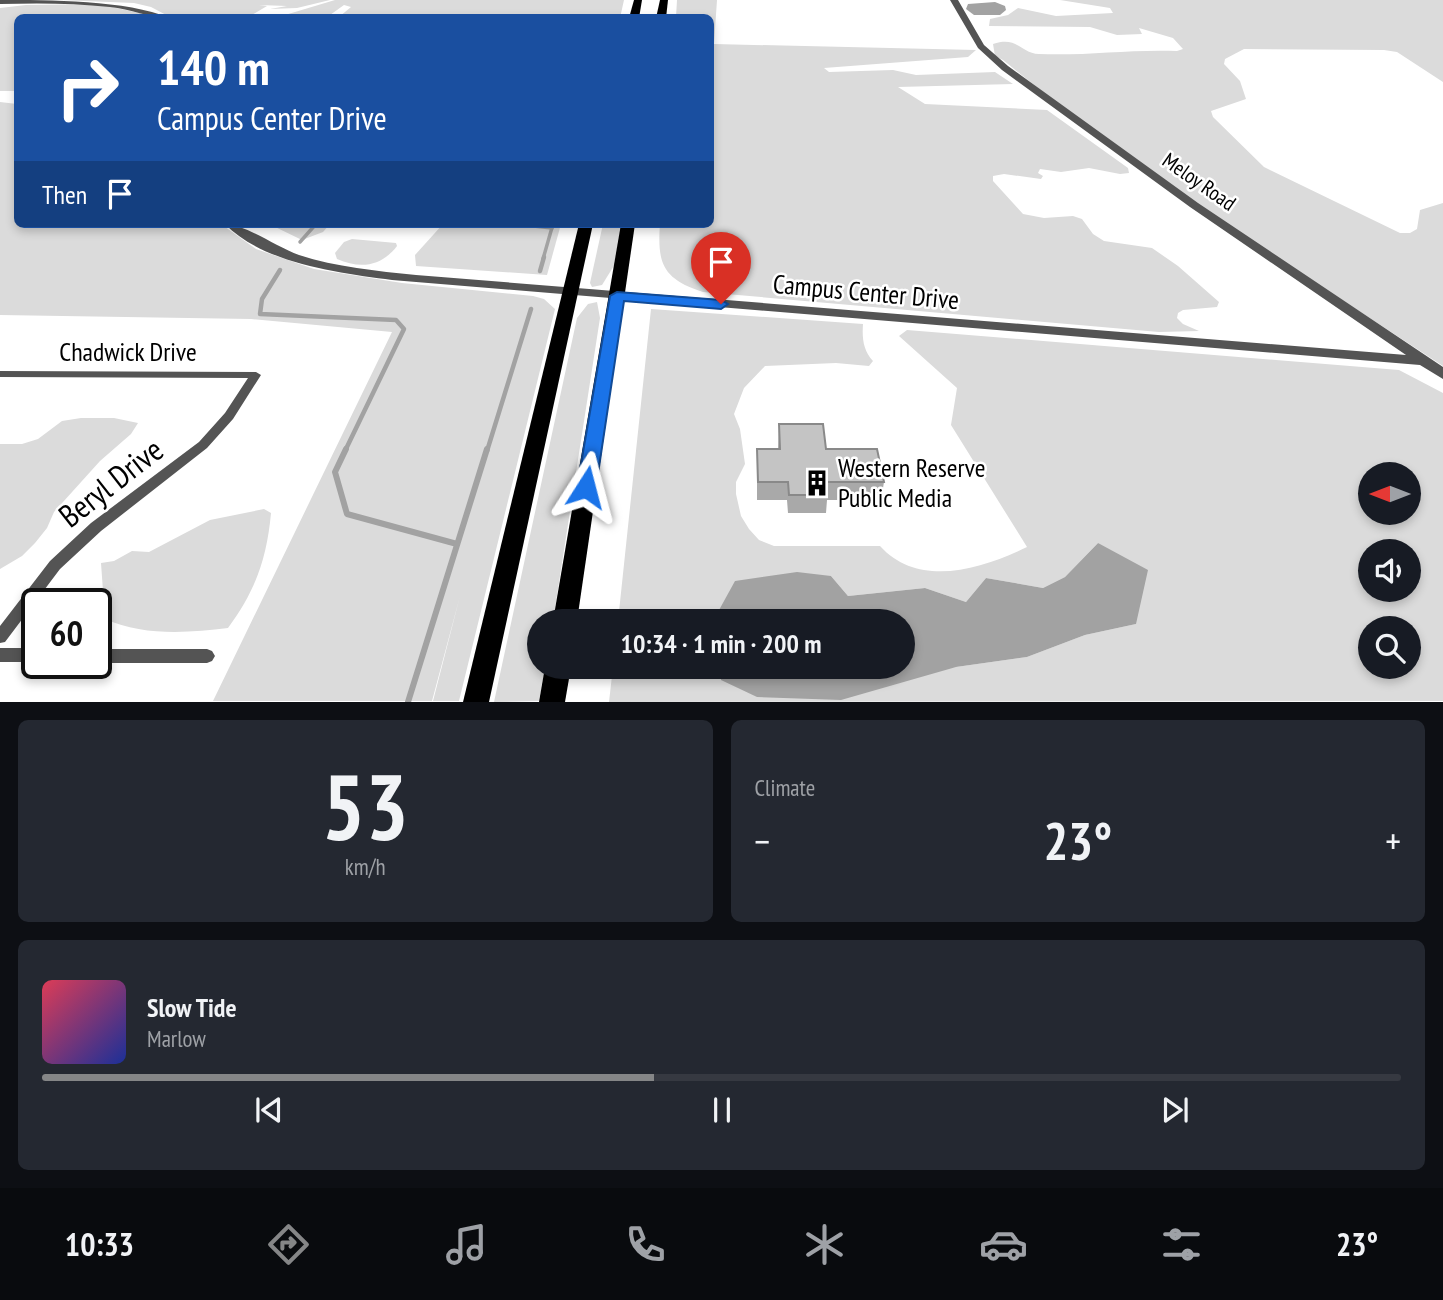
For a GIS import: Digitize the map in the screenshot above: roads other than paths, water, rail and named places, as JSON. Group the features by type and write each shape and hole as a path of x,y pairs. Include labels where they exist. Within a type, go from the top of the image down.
{"main road":[{"path":"476,702 585,228"},
{"path":"567,609 627,228"},
{"path":"552,702 556,679"}],"street":[{"name":"Meloy Road","path":"954,0 981,46 1005,68 1216,220 1443,374"},
{"path":"4,3 122,4 159,14"},
{"name":"Campus Center Drive","path":"237,228 260,243 280,251 346,269 416,279 1423,361"},
{"name":"Chadwick Drive","path":"0,374 256,375"},
{"name":"Beryl Drive","path":"0,637 55,565 96,527 203,445 229,416 256,375"},
{"path":"0,655 21,655"},
{"path":"112,656 206,656"}],"waterway":[{"path":"300,242 312,228"},
{"path":"543,259 552,228"},
{"path":"540,271 544,257"},
{"path":"280,270 262,299 260,314 396,320 404,329 345,451"},
{"path":"487,451 531,309"},
{"path":"346,449 335,472 347,514 457,544"},
{"path":"408,702 487,449"}],"place":[{"name":"Western Reserve Public Media","path":"817,483"}]}
